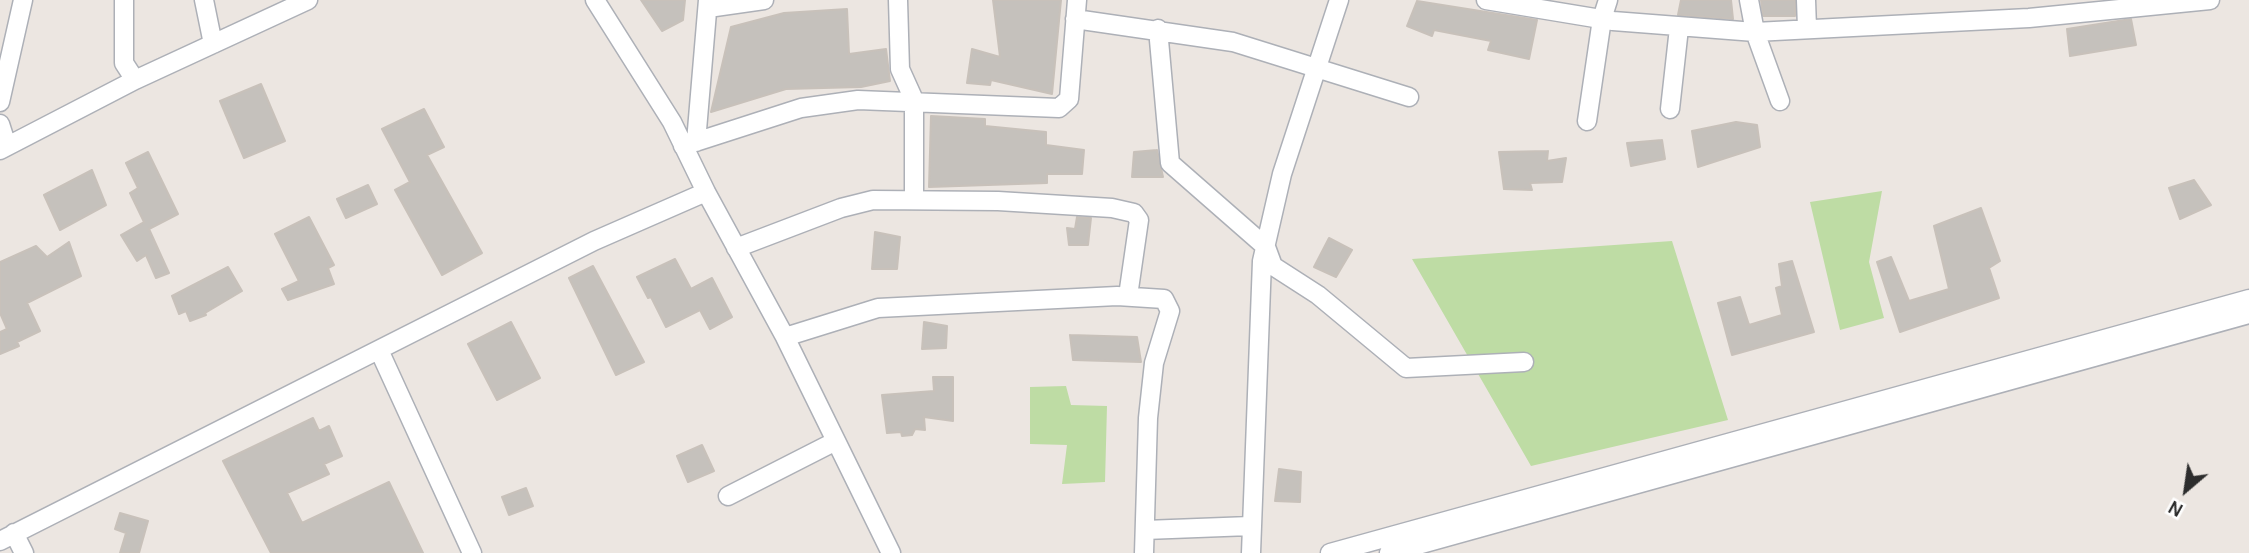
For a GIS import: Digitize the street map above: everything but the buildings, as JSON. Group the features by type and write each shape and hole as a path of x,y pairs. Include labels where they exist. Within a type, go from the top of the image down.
{"street":[{"path":"0,102 6,45 23,0"},
{"path":"124,0 124,63 135,80"},
{"path":"204,0 213,44"},
{"path":"0,124 4,148 135,80 307,0"},
{"path":"595,0 672,122 690,144 706,192 786,337 891,553"},
{"path":"690,144 708,4 764,0"},
{"path":"898,0 900,69 914,100 914,199"},
{"path":"690,144 801,108 858,100 1064,106 1069,99 1077,0"},
{"path":"1251,553 1250,526 1266,247 1282,174 1339,0"},
{"path":"1487,0 1602,19 1679,28 1755,32 2029,18 2210,0"},
{"path":"1587,121 1602,19 1608,0"},
{"path":"1749,0 1755,32 1780,101"},
{"path":"1806,0 1807,28"},
{"path":"1075,19 1233,42 1409,97"},
{"path":"1670,109 1679,28"},
{"path":"1158,29 1170,163 1266,247 1273,267 1318,295 1406,368 1524,362"},
{"path":"24,553 7,537 594,241 706,192"},
{"path":"736,248 841,208 873,200 914,199 1112,208 1134,213 1139,220 1128,296"},
{"path":"786,337 878,308 1128,296 1157,296 1169,303 1170,311 1154,363 1148,418 1144,553"},
{"path":"1330,553 2249,299"},
{"path":"1390,553 2249,314"},
{"path":"379,350 472,553"},
{"path":"728,496 836,441"},
{"path":"1145,530 1250,526"}],"green space":[{"path":"1882,191 1869,262 1884,318 1840,330 1810,202"},
{"path":"1672,241 1728,420 1531,466 1412,259"},
{"path":"1066,386 1071,405 1107,406 1105,482 1062,484 1067,445 1030,444 1030,387"}]}
